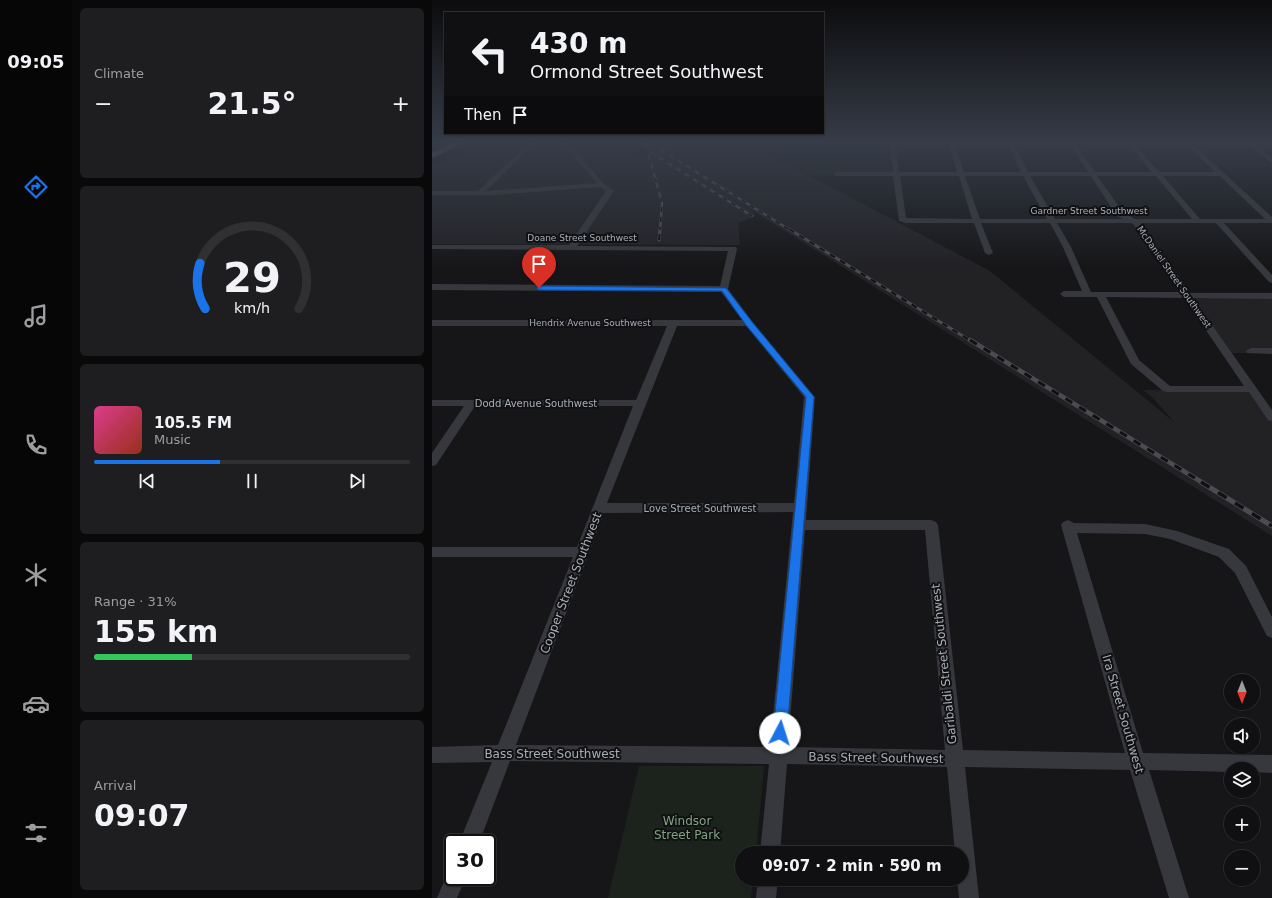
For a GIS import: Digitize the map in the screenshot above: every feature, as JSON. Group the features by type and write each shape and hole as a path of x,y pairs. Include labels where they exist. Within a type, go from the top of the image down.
{"street":[{"path":"480,193 489,184"},
{"name":"Gardner Street Southwest","path":"897,184 902,219 906,221 1272,221"},
{"path":"964,184 989,253"},
{"path":"1031,184 1067,247 1088,294"},
{"name":"McDaniel Street Southwest","path":"1100,184 1120,214 1137,223 1272,418"},
{"path":"1167,184 1198,220"},
{"path":"1232,184 1272,221"},
{"path":"432,193 480,193 602,185 610,191 571,248"},
{"path":"1218,221 1272,280"},
{"name":"Doane Street Southwest","path":"432,247 732,249 724,289"},
{"path":"432,287 724,289 749,324 810,397 771,846"},
{"path":"1064,294 1272,296"},
{"path":"1100,294 1135,362 1167,388 1252,389"},
{"name":"Hendrix Avenue Southwest","path":"432,322 749,324"},
{"name":"Cooper Street Southwest","path":"473,834 640,403 673,323"},
{"path":"1251,351 1272,351"},
{"name":"Dodd Avenue Southwest","path":"432,402 640,403"},
{"path":"432,462 472,403"},
{"name":"Love Street Southwest","path":"600,508 800,507"},
{"name":"Garibaldi Street Southwest","path":"798,525 931,525 969,898"},
{"name":"Ira Street Southwest","path":"1179,898 1137,762 1069,527 1144,529 1172,534 1224,553 1241,570 1272,632"},
{"path":"432,552 582,552"},
{"name":"Bass Street Southwest","path":"432,755 505,753 642,753 778,757 1272,764"},
{"path":"447,898 452,886"},
{"path":"766,898 767,886"}],"shaded area":[{"path":"432,184 825,184 990,271 1174,422 1153,398 1143,390 1256,389 1272,412 1272,536 753,211 756,216 738,223 740,245 432,244"},
{"path":"1188,295 1272,295 1272,353 1230,353"}],"green space":[{"name":"Windsor Street Park","path":"639,766 764,766 757,846 735,846 735,886 752,886 751,898 608,898"}],"railway":[{"path":"657,184 662,203 660,230"},
{"path":"701,184 752,216"},
{"path":"716,184 790,230"},
{"path":"659,240 660,229"},
{"path":"789,229 971,341"},
{"path":"970,340 1203,483"},
{"path":"1201,482 1272,526"}],"route":[{"path":"539,288 724,289 749,324 810,397 780,733"}]}
